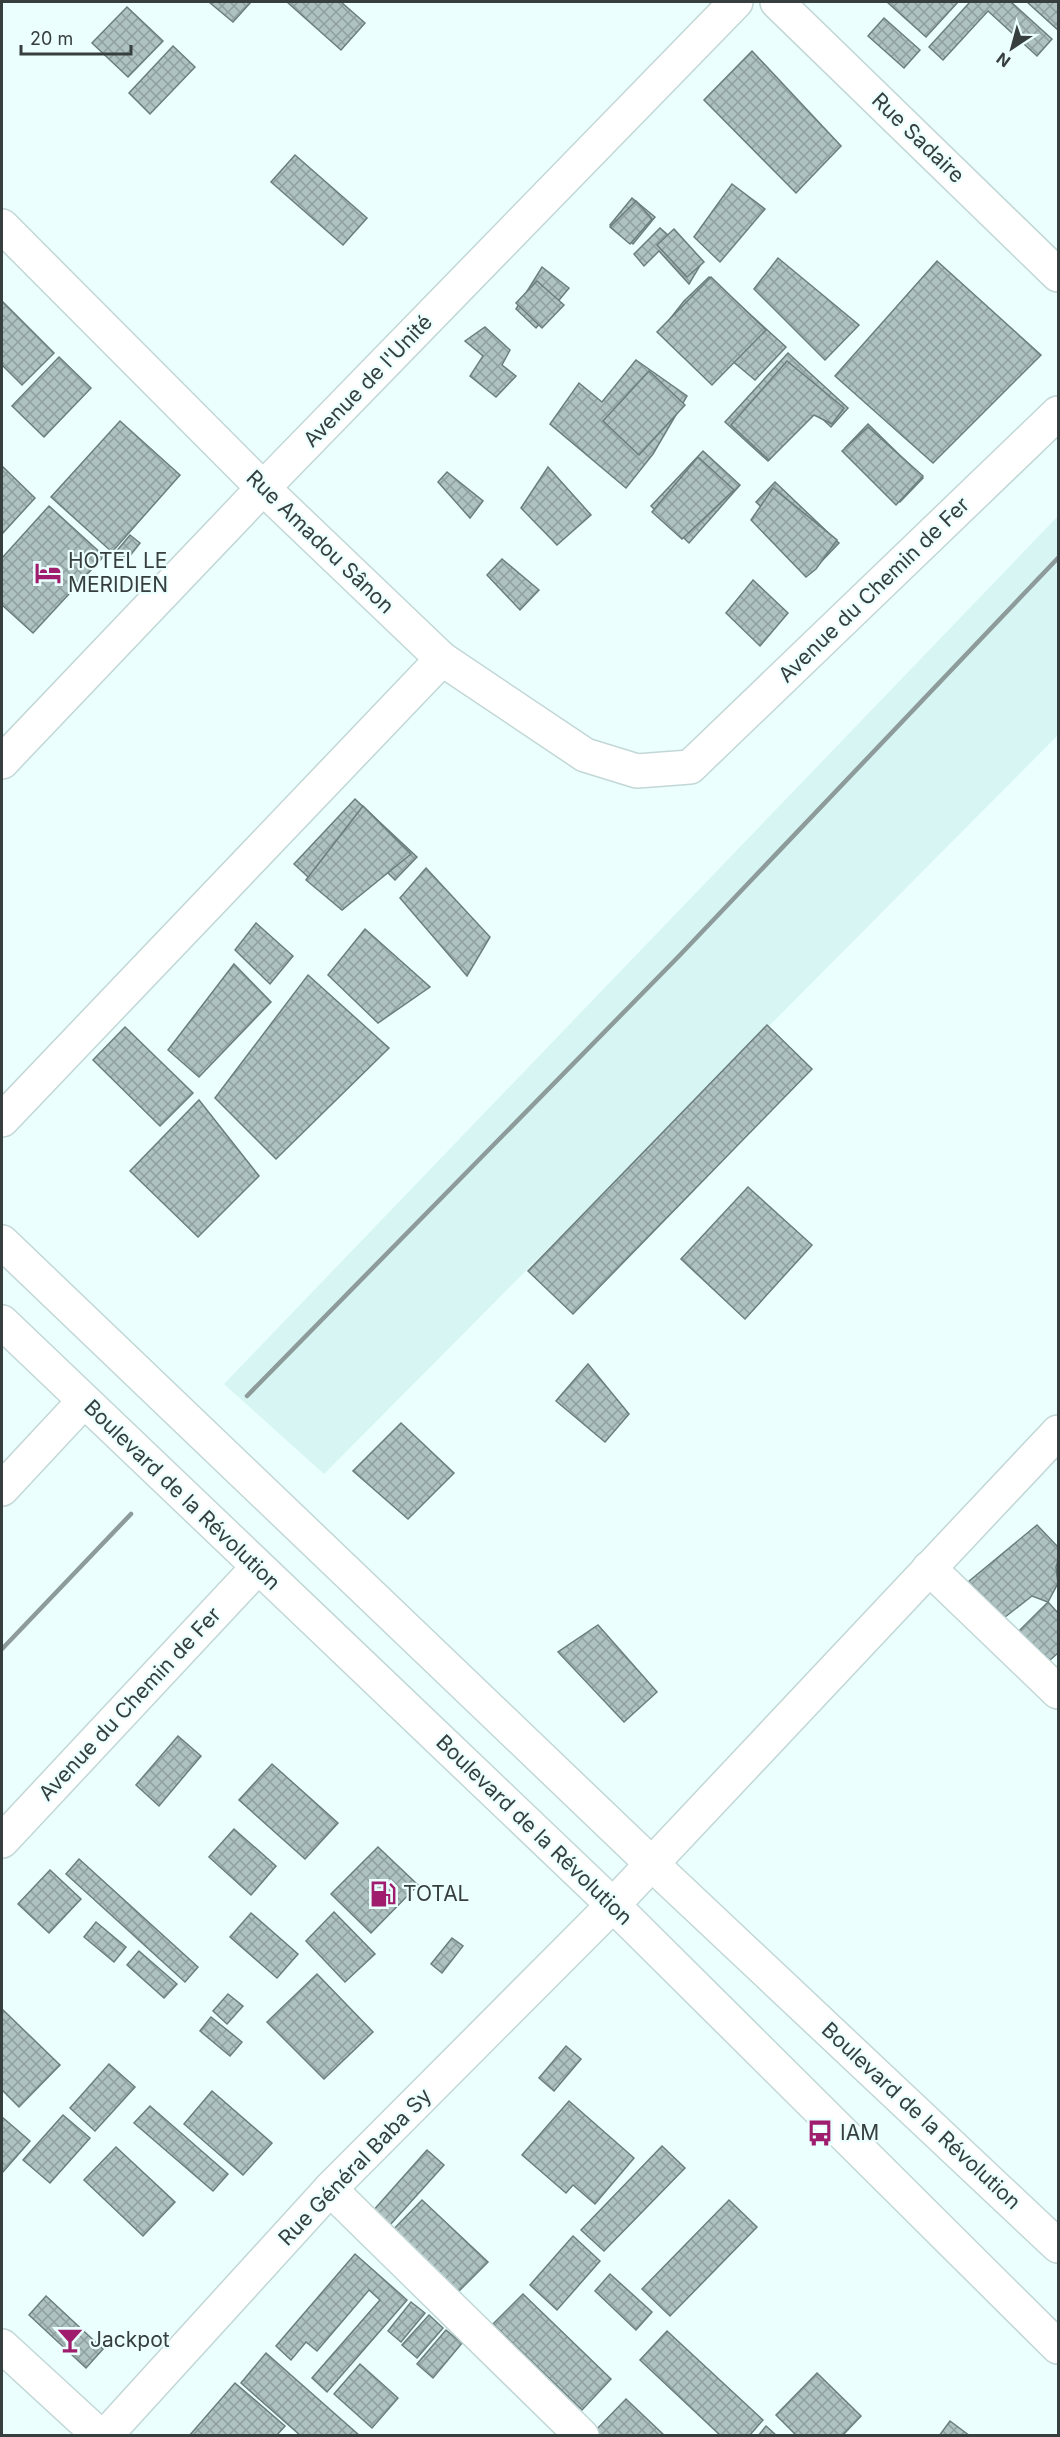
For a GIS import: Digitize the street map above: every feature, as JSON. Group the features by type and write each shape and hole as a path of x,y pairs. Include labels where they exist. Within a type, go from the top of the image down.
{"street":[{"name":"Avenue de l'Unité","path":"2,762 263,488 735,2"},
{"name":"Rue Sadaire","path":"777,2 1059,275"},
{"name":"Rue Amadou Sânon","path":"2,226 263,488 442,659 585,755 637,771 690,767"},
{"name":"Avenue du Chemin de Fer","path":"690,767 1059,413"},
{"path":"2,1120 442,659"},
{"name":"Boulevard de la Révolution","path":"2,1242 652,1864 1059,2246"},
{"name":"Boulevard de la Révolution","path":"2,1322 613,1905 1059,2347"},
{"path":"2,1489 84,1401"},
{"name":"Rue Général Baba Sy","path":"105,2436 330,2189 613,1905 928,1568 1059,1432"},
{"name":"Avenue du Chemin de Fer","path":"2,1841 258,1567"},
{"path":"928,1568 1059,1692"},
{"path":"330,2189 582,2436"},
{"path":"2,2346 100,2436"}],"shaded area":[{"path":"1058,516 1058,735 324,1474 224,1384"}],"building":[{"path":"209,2 251,2 233,22"},
{"path":"287,2 341,2 365,23 341,50"},
{"path":"887,2 958,2 926,37"},
{"path":"970,2 1011,2 1052,39 1037,56 988,11 943,60 929,47"},
{"path":"1027,2 1058,2 1058,30"},
{"path":"127,7 163,41 128,77 92,43"},
{"path":"884,18 920,50 904,68 868,36"},
{"path":"173,46 195,67 150,114 129,93"},
{"path":"752,51 841,146 796,193 704,100"},
{"path":"295,155 367,218 343,245 271,182"},
{"path":"732,184 765,209 720,262 694,237"},
{"path":"632,198 655,217 633,244 610,225"},
{"path":"636,201 652,219 630,244 610,227"},
{"path":"660,228 701,264 689,284 659,251 644,266 634,254"},
{"path":"674,229 704,262 687,277 657,245"},
{"path":"778,258 859,325 825,360 754,289"},
{"path":"937,261 1041,355 933,463 835,376"},
{"path":"542,267 569,288 536,328 516,309"},
{"path":"709,277 786,347 755,380 731,360 710,379 659,333 684,301"},
{"path":"711,277 766,330 712,385 657,332"},
{"path":"537,281 564,305 542,328 516,303"},
{"path":"2,301 54,353 22,385 2,365"},
{"path":"485,327 510,350 502,365 516,376 496,397 470,376 483,356 465,341"},
{"path":"788,353 848,408 831,427 814,411 768,461 725,422"},
{"path":"59,357 91,388 44,437 12,406"},
{"path":"636,360 687,396 653,454 626,488 550,424 579,383 602,402"},
{"path":"787,361 844,408 832,424 814,415 769,460 731,425"},
{"path":"649,371 685,405 639,455 603,421"},
{"path":"120,421 180,475 112,552 51,497"},
{"path":"868,424 923,478 900,502 845,448"},
{"path":"868,427 923,476 896,505 842,451"},
{"path":"703,451 740,485 689,543 651,506"},
{"path":"698,457 734,490 682,539 652,512"},
{"path":"2,466 35,498 2,534"},
{"path":"548,467 591,515 557,545 521,508"},
{"path":"447,472 483,501 470,518 438,482"},
{"path":"775,482 839,543 820,563 756,502"},
{"path":"773,488 837,540 816,569 806,577 751,520"},
{"path":"49,506 104,556 33,633 2,605 2,558"},
{"path":"130,535 140,543 125,562 115,553"},
{"path":"502,559 539,590 520,610 487,575"},
{"path":"753,580 788,613 760,646 726,613"},
{"path":"355,799 417,857 395,880 383,868 343,909 294,864"},
{"path":"363,806 411,854 342,910 306,880"},
{"path":"426,868 490,937 467,976 400,898"},
{"path":"256,923 293,956 270,984 235,950"},
{"path":"365,929 430,987 378,1023 328,975"},
{"path":"234,964 271,1002 199,1077 168,1050"},
{"path":"308,975 389,1048 276,1159 215,1098"},
{"path":"767,1025 812,1069 573,1314 528,1271"},
{"path":"125,1027 193,1093 160,1126 93,1060"},
{"path":"199,1100 259,1176 198,1237 130,1171"},
{"path":"748,1187 812,1245 745,1319 681,1259"},
{"path":"588,1364 629,1414 605,1442 556,1401"},
{"path":"401,1423 454,1473 408,1519 353,1471"},
{"path":"1037,1525 1058,1547 1056,1567 1058,1583 1048,1602 1032,1596 1005,1617 968,1582"},
{"path":"1048,1602 1058,1613 1058,1653 1050,1660 1019,1631"},
{"path":"598,1625 657,1692 624,1722 558,1652"},
{"path":"178,1736 201,1756 159,1806 136,1785"},
{"path":"272,1764 338,1823 305,1859 239,1800"},
{"path":"234,1829 276,1866 251,1895 209,1857"},
{"path":"378,1847 418,1885 371,1933 331,1894"},
{"path":"79,1859 198,1967 185,1982 66,1874"},
{"path":"50,1870 81,1899 49,1933 18,1904"},
{"path":"334,1912 375,1954 345,1982 306,1941"},
{"path":"251,1913 298,1954 277,1978 230,1937"},
{"path":"96,1922 126,1947 114,1962 84,1937"},
{"path":"452,1938 463,1946 442,1973 431,1964"},
{"path":"139,1951 177,1984 164,1998 127,1965"},
{"path":"317,1974 373,2032 324,2079 267,2022"},
{"path":"228,1994 243,2006 227,2024 213,2011"},
{"path":"2,2009 60,2065 19,2107 2,2090"},
{"path":"211,2017 242,2042 230,2056 200,2031"},
{"path":"566,2046 581,2059 554,2091 539,2078"},
{"path":"109,2064 135,2087 95,2131 70,2108"},
{"path":"212,2091 272,2143 243,2175 184,2124"},
{"path":"569,2101 634,2158 595,2204 573,2185 566,2193 522,2155"},
{"path":"150,2106 228,2174 213,2191 134,2123"},
{"path":"63,2115 90,2138 50,2183 23,2160"},
{"path":"2,2117 30,2141 2,2173"},
{"path":"662,2146 685,2168 604,2251 581,2230"},
{"path":"116,2147 175,2202 143,2236 84,2180"},
{"path":"427,2150 444,2165 390,2225 373,2211"},
{"path":"422,2200 488,2262 454,2296 388,2235"},
{"path":"729,2200 757,2227 670,2316 642,2289"},
{"path":"573,2236 600,2261 557,2310 530,2285"},
{"path":"355,2254 407,2300 327,2392 312,2378 380,2300 369,2290 317,2351 306,2342 291,2360 276,2346"},
{"path":"610,2274 652,2312 636,2330 595,2291"},
{"path":"523,2294 611,2379 582,2410 493,2324"},
{"path":"46,2296 103,2349 86,2368 29,2315"},
{"path":"411,2302 425,2313 401,2342 388,2331"},
{"path":"429,2315 443,2328 417,2358 402,2345"},
{"path":"446,2330 462,2343 433,2378 417,2364"},
{"path":"667,2331 763,2420 749,2436 721,2436 640,2360"},
{"path":"266,2353 360,2436 301,2436 241,2383"},
{"path":"360,2364 398,2398 372,2428 334,2394"},
{"path":"817,2373 861,2416 842,2436 797,2436 776,2415"},
{"path":"235,2383 285,2426 276,2436 189,2436"},
{"path":"626,2399 665,2436 600,2436 595,2431"},
{"path":"950,2421 970,2436 939,2436"},
{"path":"766,2426 777,2436 758,2436"}],"railway":[{"path":"247,1396 680,955 1058,558"},
{"path":"2,1649 131,1514"}],"place":[{"name":"HOTEL LE MERIDIEN","path":"48,573"},
{"name":"TOTAL","path":"383,1894"},
{"name":"IAM","path":"820,2133"},
{"name":"Jackpot","path":"70,2340"}]}
